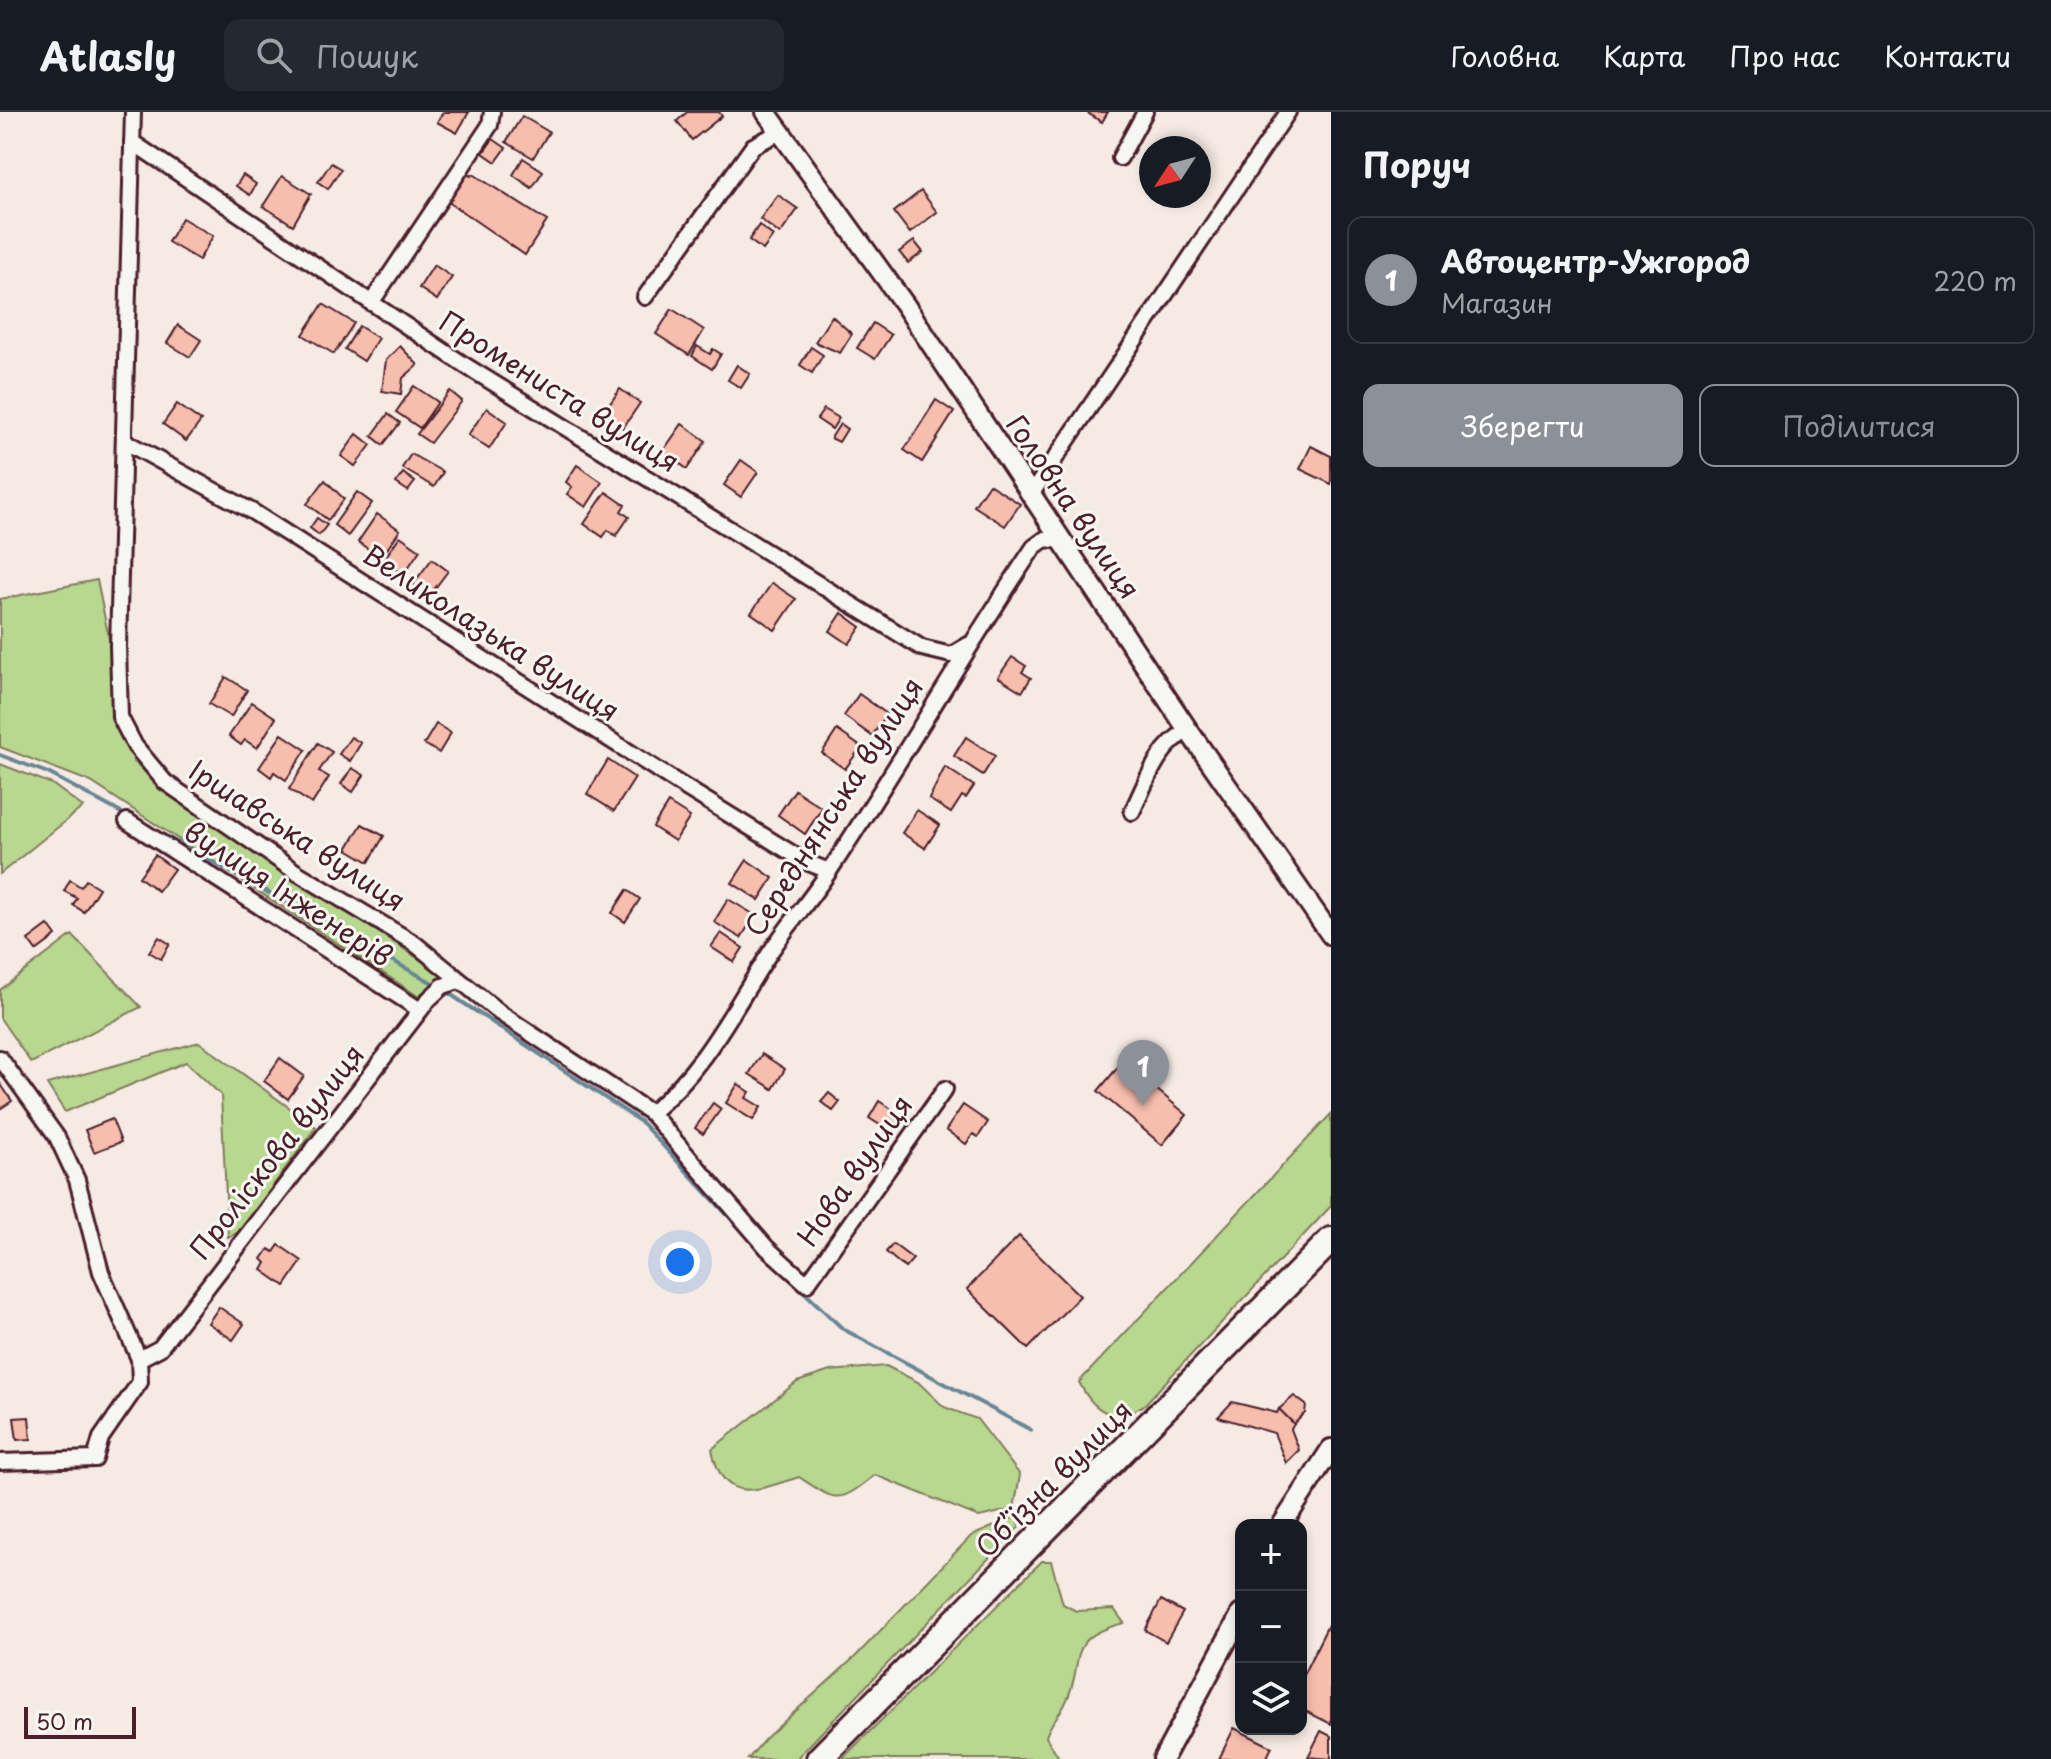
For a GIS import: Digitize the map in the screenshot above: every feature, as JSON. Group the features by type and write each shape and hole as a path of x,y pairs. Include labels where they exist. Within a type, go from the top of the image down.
{"highway":[{"name":"Обʼїзна вулиця","path":"819,1759 1331,1240"}],"street":[{"name":"Іршавська вулиця","path":"133,112 118,646 120,717 135,746 165,782 296,872 414,943 500,1013 651,1113 767,1248 807,1284"},
{"path":"371,303 490,125 492,112"},
{"name":"Головна вулиця","path":"766,112 905,305 1188,730 1331,935"},
{"path":"1120,158 1145,112"},
{"path":"1030,496 1288,112"},
{"path":"645,297 753,146 780,132"},
{"name":"Промениста вулиця","path":"132,142 557,424 922,648 951,655 968,645"},
{"name":"Великолазька вулиця","path":"124,441 253,512 678,783 806,862 829,871"},
{"name":"Середнянська вулиця","path":"651,1113 691,1077 709,1053 770,952 829,871 968,645 1034,547 1045,539 1062,541"},
{"path":"1132,812 1157,758 1176,737 1188,730"},
{"name":"вулиця Інженерів","path":"127,821 420,1010"},
{"name":"Проліскова вулиця","path":"139,1359 160,1348 420,1010 443,986 459,981"},
{"path":"0,1058 57,1137 77,1180 101,1272 139,1359 140,1382 101,1438 95,1459 0,1462"},
{"name":"Нова вулиця","path":"807,1284 945,1089"},
{"path":"1286,1519 1331,1449"},
{"path":"1163,1759 1235,1625"}],"green space":[{"path":"97,580 134,762 185,805 445,976 418,996 91,782 0,747 0,599"},
{"path":"0,764 52,784 83,807 0,874"},
{"path":"72,935 141,1007 31,1063 0,1018 0,990"},
{"path":"199,1042 316,1127 239,1232 228,1237 221,1095 186,1062 65,1112 47,1084"},
{"path":"1331,1114 1331,1206 1145,1404 1125,1414 1099,1408 1079,1382"},
{"path":"886,1366 918,1382 944,1407 977,1419 1020,1475 1014,1509 979,1517 875,1475 853,1491 838,1497 822,1492 799,1477 744,1490 724,1480 712,1449 797,1382 830,1371"},
{"path":"1018,1516 1019,1527 796,1759 748,1759 765,1739 856,1656 971,1536"},
{"path":"1042,1561 1051,1561 1063,1604 1076,1611 1114,1609 1124,1623 1104,1629 1083,1644 1071,1689 1046,1737 1060,1759 842,1759"}],"building":[{"path":"443,112 469,112 457,133 437,122"},
{"path":"687,112 719,112 722,116 692,140 677,121"},
{"path":"1086,112 1108,112 1102,122"},
{"path":"522,116 549,132 533,158 506,142"},
{"path":"493,139 506,148 496,162 483,153"},
{"path":"523,158 543,171 532,188 513,175"},
{"path":"331,163 341,169 328,189 318,182"},
{"path":"465,173 473,174 547,221 525,255 447,201"},
{"path":"243,175 256,184 250,195 236,186"},
{"path":"282,176 311,194 293,225 263,206"},
{"path":"921,191 937,212 910,233 894,212"},
{"path":"778,195 798,209 780,234 760,219"},
{"path":"182,218 213,236 199,260 168,242"},
{"path":"759,225 773,236 763,250 749,240"},
{"path":"914,241 923,252 908,263 899,252"},
{"path":"434,265 452,277 437,300 419,288"},
{"path":"323,304 354,323 334,354 303,335"},
{"path":"672,309 704,330 689,355 656,334"},
{"path":"832,316 852,334 840,353 815,342"},
{"path":"873,323 891,335 875,359 857,348"},
{"path":"178,325 201,340 190,357 167,343"},
{"path":"359,326 378,338 364,361 345,349"},
{"path":"400,346 418,365 403,378 401,394 382,391 386,360"},
{"path":"697,346 710,354 713,349 721,354 712,369 692,356"},
{"path":"811,347 823,355 812,373 800,365"},
{"path":"737,365 750,374 741,388 728,380"},
{"path":"414,386 438,402 420,428 396,412"},
{"path":"620,389 640,403 623,428 603,414"},
{"path":"450,391 462,401 430,443 417,434"},
{"path":"936,400 954,412 922,462 904,450"},
{"path":"177,404 201,421 186,441 163,424"},
{"path":"487,408 507,422 489,449 468,435"},
{"path":"824,409 839,418 832,429 817,419"},
{"path":"388,414 400,423 383,445 372,436"},
{"path":"682,424 706,441 687,469 663,451"},
{"path":"840,424 847,429 839,442 831,438"},
{"path":"357,434 371,445 355,466 341,456"},
{"path":"1311,446 1331,456 1331,484 1300,469"},
{"path":"411,454 443,472 434,487 402,468"},
{"path":"741,460 758,472 741,497 724,485"},
{"path":"577,465 602,482 586,507 567,494 572,487 566,482"},
{"path":"403,473 415,482 408,491 396,483"},
{"path":"325,480 344,499 328,520 307,504"},
{"path":"989,484 1020,504 1005,526 974,506"},
{"path":"357,492 372,503 348,536 334,525"},
{"path":"606,492 625,505 621,511 629,517 616,536 608,530 603,537 584,524"},
{"path":"377,514 400,530 381,558 358,542"},
{"path":"317,518 327,525 319,535 310,528"},
{"path":"400,536 420,550 404,574 382,562"},
{"path":"432,559 448,571 429,596 413,584"},
{"path":"772,583 796,599 775,630 751,613"},
{"path":"842,613 861,627 849,644 830,631"},
{"path":"1012,657 1026,666 1022,672 1031,678 1022,692 998,677"},
{"path":"226,677 247,690 231,717 209,704"},
{"path":"859,694 887,714 872,736 844,716"},
{"path":"252,702 276,718 257,748 245,740 241,745 229,736"},
{"path":"436,724 451,733 439,753 424,744"},
{"path":"837,730 861,747 845,769 822,753"},
{"path":"282,734 306,750 286,780 274,772 271,777 259,768"},
{"path":"351,737 361,743 350,761 339,754"},
{"path":"966,737 995,756 983,775 954,756"},
{"path":"318,743 332,752 319,771 329,777 312,804 289,789"},
{"path":"608,760 635,778 614,811 587,794"},
{"path":"945,767 974,786 966,798 962,796 951,813 929,799"},
{"path":"352,768 364,775 353,792 341,784"},
{"path":"795,790 822,808 805,834 778,815"},
{"path":"668,803 690,817 675,841 653,827"},
{"path":"917,810 940,825 925,848 902,833"},
{"path":"362,824 384,836 369,862 347,849"},
{"path":"155,855 174,869 158,891 139,877"},
{"path":"747,860 773,878 759,900 732,883"},
{"path":"70,880 81,887 86,880 99,888 84,912 73,905 77,898 64,891"},
{"path":"627,890 640,899 625,922 612,913"},
{"path":"728,899 755,915 741,938 714,922"},
{"path":"48,925 56,936 36,951 28,940"},
{"path":"721,933 743,948 734,962 711,947"},
{"path":"159,937 170,944 161,959 149,952"},
{"path":"762,1054 785,1069 773,1089 749,1074"},
{"path":"280,1058 304,1076 288,1099 264,1081"},
{"path":"1123,1061 1187,1115 1162,1145 1098,1091"},
{"path":"0,1083 12,1101 0,1109"},
{"path":"738,1084 750,1092 746,1098 761,1107 753,1120 726,1103"},
{"path":"829,1093 840,1102 833,1111 821,1102"},
{"path":"879,1101 904,1117 894,1134 869,1118"},
{"path":"713,1103 721,1109 703,1134 695,1128"},
{"path":"963,1105 988,1122 978,1137 973,1134 966,1144 946,1130"},
{"path":"112,1119 121,1142 94,1152 85,1130"},
{"path":"1019,1236 1080,1296 1028,1349 967,1289"},
{"path":"893,1244 913,1259 905,1268 886,1252"},
{"path":"279,1245 302,1261 285,1286 262,1270 266,1263 262,1259 269,1249 274,1252"},
{"path":"219,1307 244,1324 233,1340 208,1323"},
{"path":"1294,1396 1306,1405 1305,1413 1294,1424 1279,1409"},
{"path":"1232,1402 1277,1413 1279,1409 1294,1424 1291,1429 1299,1450 1286,1463 1274,1433 1218,1417"},
{"path":"29,1417 31,1439 17,1440 14,1418"},
{"path":"1161,1600 1183,1612 1166,1642 1145,1630"},
{"path":"1331,1619 1331,1724 1307,1712 1307,1667"},
{"path":"1234,1728 1235,1735 1248,1735 1272,1747 1266,1759 1219,1759"},
{"path":"1321,1731 1331,1736 1331,1759 1308,1757"}],"waterway":[{"path":"0,755 48,773 127,816"},
{"path":"153,829 431,982"},
{"path":"450,994 641,1122 755,1245"},
{"path":"764,1254 843,1329 1031,1430"}],"place":[{"name":"Автоцентр-Ужгород","path":"1143,1106"}]}
